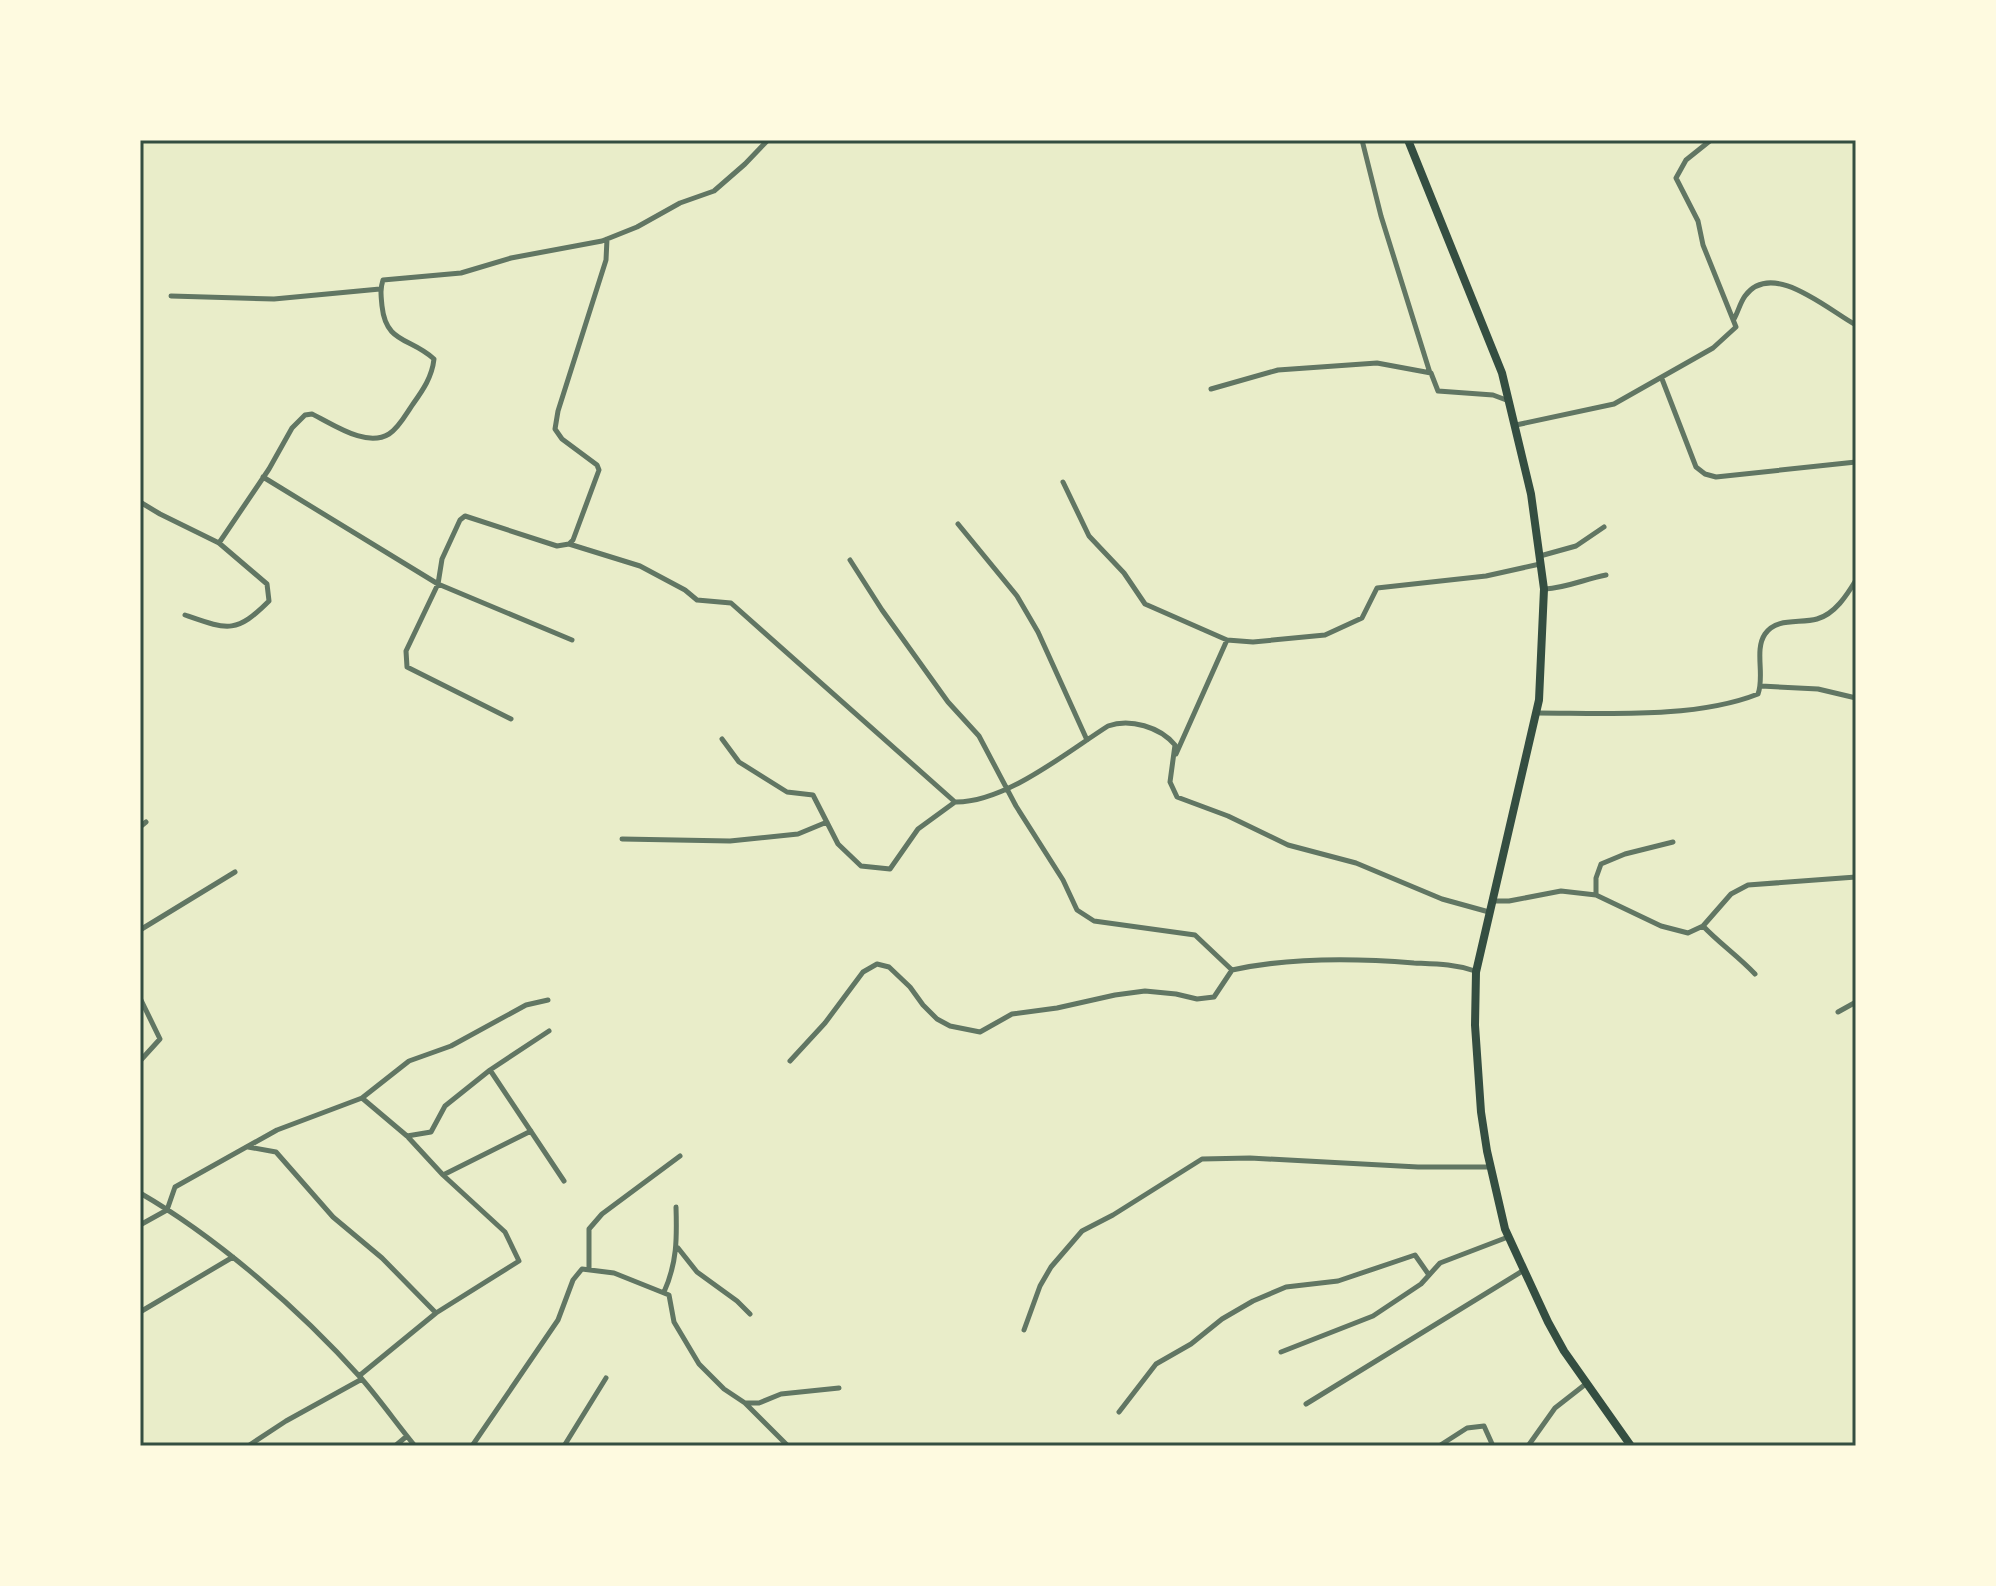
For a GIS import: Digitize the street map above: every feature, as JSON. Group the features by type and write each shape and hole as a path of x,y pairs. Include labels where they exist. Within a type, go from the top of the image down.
{"highway":[{"path":"1408,140 1502,373 1516,425 1544,589 1537,713 1476,972 1475,1025 1481,1112 1490,1167 1508,1237 1548,1322 1631,1446"}],"street":[{"path":"219,543 292,428 305,415 312,414 361,437 377,439 390,434 398,426 419,396 433,372 434,359 384,323 380,289 383,280 461,273 511,258 607,239 637,227 680,203 714,191 768,140"},
{"path":"1362,140 1381,216 1438,391 1493,395 1510,402"},
{"path":"1516,425 1614,404 1713,348 1736,327 1703,245 1698,221 1676,178 1686,160 1711,140"},
{"path":"569,544 579,526 599,470 597,465 562,439 555,429 606,260 607,239"},
{"path":"1734,320 1746,294 1766,283 1787,283 1856,325"},
{"path":"171,296 274,299 380,289"},
{"path":"1211,389 1278,370 1377,363 1431,373"},
{"path":"1662,379 1696,467 1705,474 1716,477 1856,462"},
{"path":"263,477 438,584 572,640"},
{"path":"1063,482 1089,536 1124,573 1145,604 1227,640 1253,642 1325,635 1362,618 1377,588 1486,576 1576,546 1604,527"},
{"path":"140,502 219,543 267,584 269,601 249,621 234,627 185,615"},
{"path":"511,719 407,667 406,651 438,584 442,559 460,520 465,516 557,546 569,544 640,566 685,590 697,600 731,603 955,802"},
{"path":"958,524 1017,596 1038,632 1087,740"},
{"path":"850,560 948,702 979,736 1063,880 1077,910 1094,921 1195,935 1232,970"},
{"path":"1544,589 1564,587 1606,575"},
{"path":"1537,713 1647,713 1695,708 1758,694 1761,686 1761,643 1772,626 1820,618 1846,596 1856,580"},
{"path":"1175,755 1227,640"},
{"path":"1761,686 1818,689 1856,698"},
{"path":"722,739 739,762 787,792 813,795 838,844 861,866 890,869 918,829 955,802 968,802 1007,788 1120,722 1164,732 1175,745 1170,782 1177,797 1228,816 1288,845 1356,863 1442,899 1489,912"},
{"path":"140,827 146,822"},
{"path":"622,839 730,841 798,834 827,822"},
{"path":"1596,895 1596,878 1601,864 1625,854 1673,842"},
{"path":"140,930 235,872"},
{"path":"1493,901 1561,891 1596,895 1683,933 1703,926 1731,894 1748,885 1856,877"},
{"path":"1703,926 1755,974"},
{"path":"790,1061 825,1023 863,972 877,964 889,967 937,1019 950,1026 980,1032 1012,1014 1115,995 1145,991 1197,999 1214,997 1232,970 1296,961 1369,959 1455,964 1476,972"},
{"path":"140,998 160,1039 140,1061"},
{"path":"140,1225 167,1210 175,1187 247,1146 277,1130 362,1098 409,1061 451,1046 526,1005 548,1000"},
{"path":"1838,1012 1856,1002"},
{"path":"407,1136 431,1132 445,1106 490,1070 549,1031"},
{"path":"490,1070 564,1181"},
{"path":"248,1446 361,1378 436,1313 519,1261 505,1232 443,1175 407,1136 362,1098"},
{"path":"443,1175 531,1131"},
{"path":"247,1146 276,1152 333,1217 382,1258 436,1313"},
{"path":"589,1269 589,1229 602,1214 680,1156"},
{"path":"1024,1330 1040,1286 1051,1267 1082,1231 1202,1159 1490,1167"},
{"path":"140,1193 233,1257 328,1343 361,1378 415,1446"},
{"path":"664,1292 673,1272 678,1248 676,1207"},
{"path":"1281,1352 1373,1316 1421,1284 1440,1263 1508,1237"},
{"path":"678,1248 697,1272 750,1314"},
{"path":"1119,1412 1156,1364 1253,1301 1286,1287 1338,1281 1415,1255 1429,1275"},
{"path":"140,1312 233,1257"},
{"path":"472,1446 558,1320 577,1273 582,1269 614,1273 669,1295 674,1322 699,1364 724,1389 745,1403 788,1446"},
{"path":"1306,1404 1524,1270"},
{"path":"564,1446 606,1378"},
{"path":"1528,1446 1555,1408 1587,1383"},
{"path":"745,1403 759,1403 781,1394 839,1388"},
{"path":"1439,1446 1467,1428 1484,1426 1493,1446"},
{"path":"395,1446 407,1436"}]}
